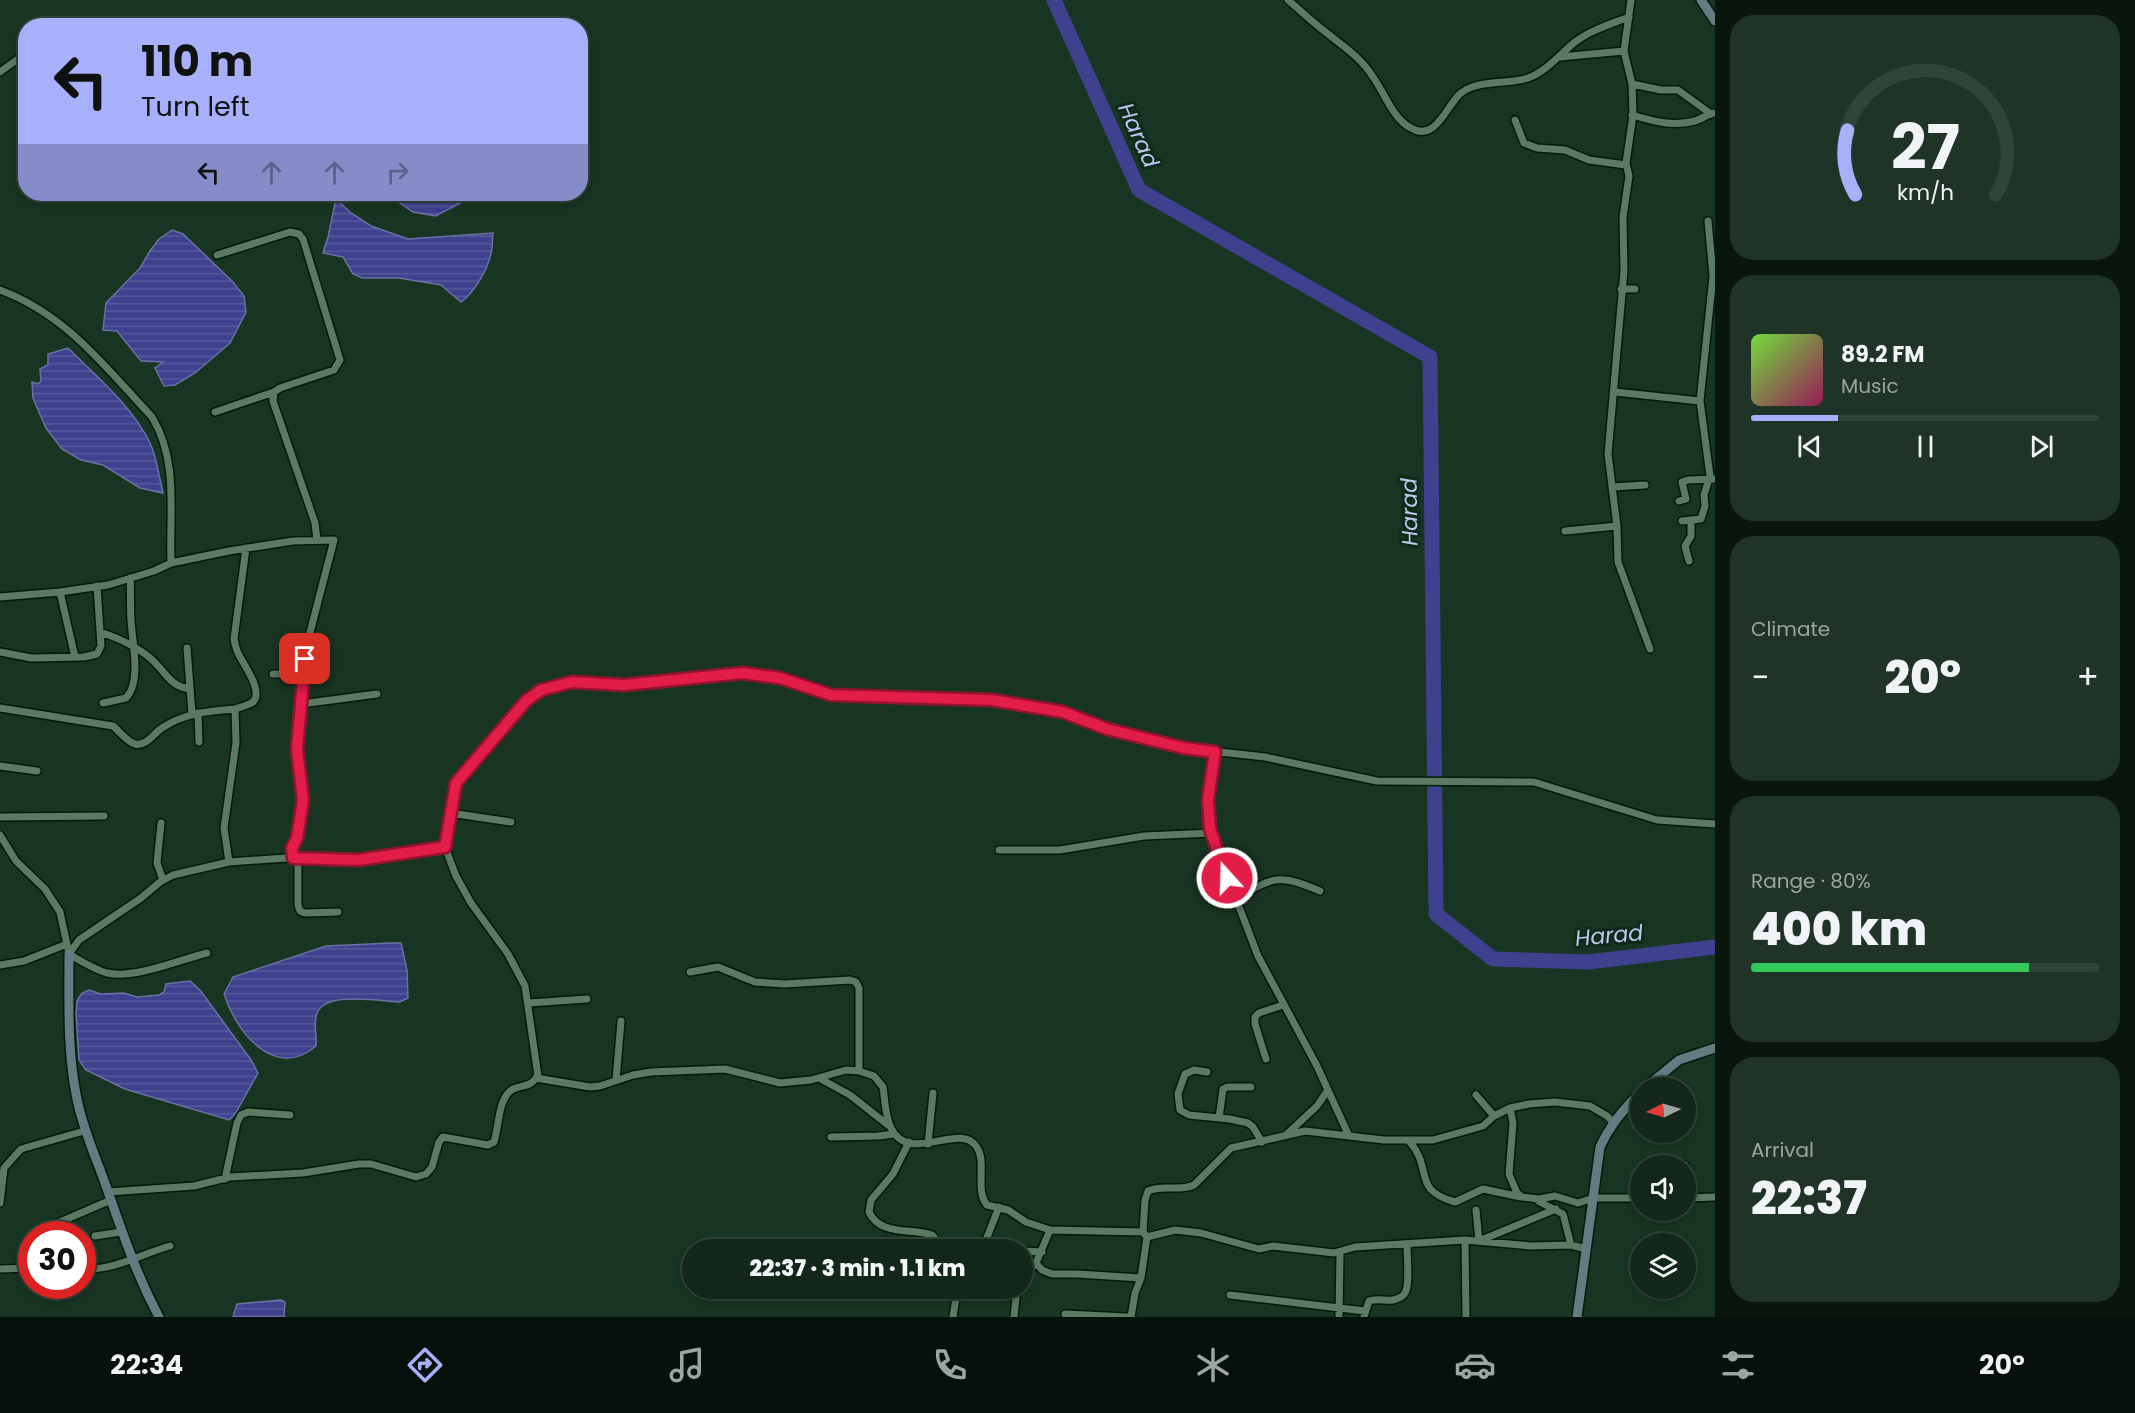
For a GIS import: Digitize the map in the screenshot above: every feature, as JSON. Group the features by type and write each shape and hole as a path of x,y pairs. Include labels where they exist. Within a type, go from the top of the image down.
{"street":[{"path":"1288,0 1360,61 1372,75 1400,119 1410,128 1419,131 1426,131 1444,117 1457,96 1463,91 1531,77 1588,34 1629,17"},
{"path":"1631,0 1624,51 1632,84 1632,115 1626,165 1629,176 1623,217 1624,271 1608,454 1617,526 1618,562 1650,649"},
{"path":"1705,1 1715,21"},
{"path":"1560,57 1624,51"},
{"path":"0,72 18,59"},
{"path":"1632,84 1660,90 1678,90 1713,113"},
{"path":"1632,115 1664,124 1678,124 1713,113"},
{"path":"1515,120 1524,143 1537,148 1565,150 1589,160 1626,165"},
{"path":"1682,521 1701,519 1705,506 1704,495 1712,479 1700,401 1713,276 1708,221"},
{"path":"215,412 334,370 340,360 303,239 299,234 290,232 217,255"},
{"path":"1621,289 1635,289"},
{"path":"0,290 26,300 64,326 152,417 159,429 172,481 171,563"},
{"path":"274,392 273,401 276,413 315,523 316,540"},
{"path":"1615,392 1700,401"},
{"path":"1678,501 1686,499 1682,482 1712,479"},
{"path":"1612,487 1646,485"},
{"path":"1689,561 1685,546 1691,536 1691,520"},
{"path":"1565,531 1617,526"},
{"path":"0,597 97,586 154,571 171,563 246,548 293,541 334,540 307,644 297,749 303,800 297,838 292,848 296,859 300,911 305,913 338,912"},
{"path":"0,708 113,726 136,745 150,739 165,726 195,713 235,709 251,703 257,695 255,683 236,650 234,639 246,548"},
{"path":"103,703 119,700 130,694 133,687 135,648 130,578"},
{"path":"0,652 31,658 92,656 99,653 101,646 97,586"},
{"path":"60,592 75,657"},
{"path":"100,632 116,637 150,658 171,683 179,687 190,688"},
{"path":"187,648 190,688 199,742"},
{"path":"59,1221 109,1196 194,1186 225,1179 303,1173 359,1164 371,1164 416,1176 426,1174 432,1167 439,1142 443,1137 488,1145 495,1142 504,1098 515,1089 532,1084 537,1078 529,1003 521,976 471,903 456,876 445,847 450,813 456,783 526,701 541,690 572,682 624,685 742,673 780,678 831,695 992,700 1063,712 1107,729 1184,748 1265,757 1377,782 1534,782 1657,820 1715,824"},
{"path":"273,674 303,674"},
{"path":"301,704 377,694"},
{"path":"229,862 224,828 236,743 235,709"},
{"path":"1215,752 1208,800 1212,833 1235,899 1258,956 1328,1090 1349,1136"},
{"path":"0,766 37,771"},
{"path":"450,813 511,822"},
{"path":"0,817 104,816"},
{"path":"161,823 157,863 163,880"},
{"path":"999,850 1060,850 1144,837 1212,833"},
{"path":"0,835 16,861 50,896 60,912 68,949 67,1000 76,1097 84,1131 132,1261 159,1317"},
{"path":"0,965 68,949 173,875 229,862 296,859 358,860 445,847"},
{"path":"1235,899 1275,879 1300,882 1320,891"},
{"path":"68,949 90,966 117,974 150,969 207,953"},
{"path":"690,972 718,968 755,982 802,984 850,980 856,982 859,988 860,1071"},
{"path":"529,1003 587,999"},
{"path":"1266,1059 1255,1017 1259,1012 1283,1005"},
{"path":"616,1080 621,1021"},
{"path":"1658,1077 1679,1060 1715,1048"},
{"path":"537,1078 590,1087 651,1072 725,1069 780,1083 819,1078 846,1070 860,1071 880,1081 892,1130"},
{"path":"1207,1072 1194,1070 1185,1074 1178,1094 1178,1107 1182,1113 1248,1123 1263,1142"},
{"path":"819,1078 850,1095 902,1140 928,1144 964,1139 974,1144 979,1153 985,1202 991,1206 1008,1210 1026,1222 1050,1230 1145,1235 1175,1230 1201,1233 1229,1242 1248,1244 1259,1249 1273,1246 1340,1253 1355,1248 1465,1240 1531,1246 1571,1245 1586,1249"},
{"path":"1219,1118 1223,1089 1251,1087"},
{"path":"1286,1134 1317,1106 1328,1090"},
{"path":"928,1144 933,1093"},
{"path":"1476,1095 1494,1116"},
{"path":"1065,1314 1129,1317 1141,1278 1145,1200 1148,1191 1156,1188 1188,1188 1194,1185 1231,1148 1263,1142 1286,1134 1313,1131 1384,1140 1433,1140 1483,1126 1494,1116 1510,1108 1555,1102 1590,1106 1613,1122"},
{"path":"1577,1317 1600,1147 1613,1122 1630,1104"},
{"path":"1510,1108 1513,1123 1509,1174 1517,1193 1525,1198 1555,1196 1578,1203 1593,1198 1630,1198"},
{"path":"225,1179 237,1123 241,1115 248,1112 290,1114"},
{"path":"831,1137 878,1136 892,1130"},
{"path":"0,1203 4,1168 21,1149 84,1131"},
{"path":"1409,1141 1421,1161 1425,1171 1425,1183 1432,1193 1455,1202 1483,1189 1497,1190 1544,1202 1559,1211 1571,1245"},
{"path":"909,1142 893,1174 871,1200 869,1212 876,1223 886,1227 932,1235 935,1239"},
{"path":"1696,1198 1715,1197"},
{"path":"1479,1241 1559,1211 1570,1201"},
{"path":"987,1239 999,1207"},
{"path":"1476,1210 1479,1241"},
{"path":"1033,1266 1042,1252 1050,1230"},
{"path":"96,1236 121,1232"},
{"path":"1465,1240 1466,1317"},
{"path":"1230,1295 1339,1308 1365,1314 1369,1301 1390,1300 1400,1298 1405,1294 1407,1245"},
{"path":"96,1267 132,1261 170,1246"},
{"path":"1033,1252 1042,1252"},
{"path":"1339,1317 1340,1253"},
{"path":"1036,1263 1042,1270 1052,1274 1141,1278"},
{"path":"0,1269 18,1268"},
{"path":"953,1317 956,1299"},
{"path":"1014,1317 1016,1299"}],"shaded area":[{"path":"336,201 371,226 408,239 493,233 492,250 484,273 471,293 461,302 441,285 399,278 362,278 353,274 343,257 323,253"},
{"path":"397,201 463,201 436,216 413,212"},
{"path":"172,230 183,234 232,281 244,296 246,312 230,343 195,373 175,385 164,386 155,368 163,362 141,361 117,331 103,330 106,303 140,268 159,239"},
{"path":"68,348 124,404 142,429 154,455 163,493 140,488 103,465 81,460 62,449 46,428 33,398 32,382 38,384 41,381 40,369 48,365 48,354"},
{"path":"401,943 407,970 408,998 400,1002 367,999 342,1000 322,1006 316,1017 316,1046 301,1055 286,1058 272,1055 259,1047 238,1023 224,994 233,977 326,946"},
{"path":"190,981 200,990 258,1073 235,1114 229,1120 125,1089 86,1070 79,1060 76,1014 77,1001 82,993 89,990 101,994 124,993 137,997 159,995 164,992 166,984"},
{"path":"281,1300 285,1302 284,1317 233,1317 237,1304"}],"waterway":[{"name":"Harad","path":"1054,0 1139,190 1430,357 1436,914 1493,959 1588,962 1715,947"}],"route":[{"path":"305,659 297,749 303,800 297,838 292,848 293,858 358,860 445,847 456,783 526,701 541,690 572,682 624,685 742,673 780,678 831,695 992,700 1026,705 1063,712 1107,729 1184,748 1215,752 1208,800 1210,829 1227,878"}]}
